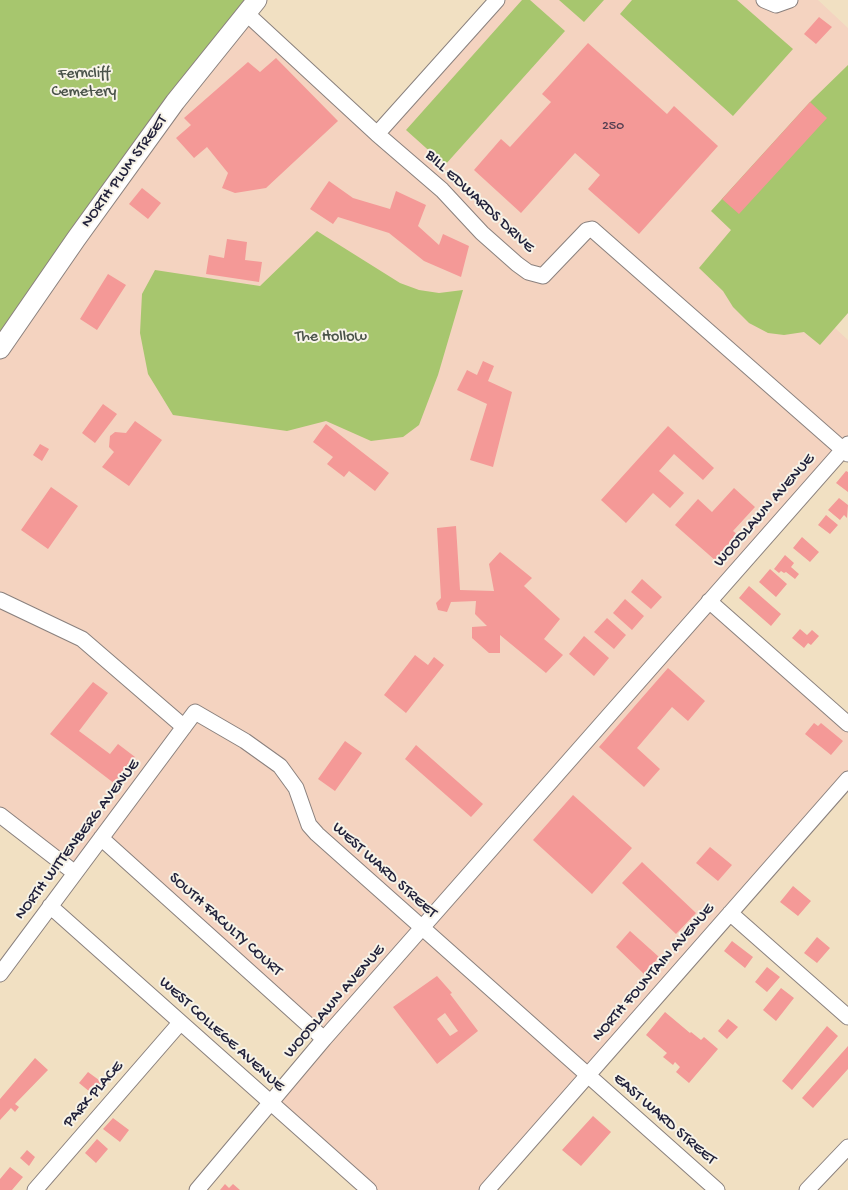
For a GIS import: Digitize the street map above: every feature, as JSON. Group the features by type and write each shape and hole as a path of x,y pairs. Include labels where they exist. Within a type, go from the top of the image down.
{"main road":[{"name":"NORTH PLUM STREET","path":"0,350 76,239 169,110 252,6"}],"street":[{"path":"377,134 497,0"},
{"path":"764,0 776,4 790,0"},
{"name":"BILL EDWARDS DRIVE","path":"252,6 377,134 442,190 482,233 528,272 543,276 587,230 592,230 846,449"},
{"name":"WOODLAWN AVENUE","path":"197,1190 324,1039 709,601 846,449"},
{"path":"0,600 82,639 184,727"},
{"path":"709,601 848,724"},
{"name":"WEST WARD STREET","path":"184,727 195,712 245,741 280,766 296,788 309,825 316,834 587,1076"},
{"name":"NORTH WITTENBERG AVENUE","path":"0,974 184,727"},
{"name":"NORTH FOUNTAIN AVENUE","path":"487,1190 848,779"},
{"path":"0,815 75,873"},
{"name":"SOUTH FACULTY COURT","path":"101,838 324,1039"},
{"name":"WEST COLLEGE AVENUE","path":"50,906 369,1190"},
{"path":"730,913 848,1017"},
{"name":"PARK PLACE","path":"35,1190 180,1022"},
{"name":"EAST WARD STREET","path":"587,1076 717,1190"},
{"path":"807,1190 848,1147"}],"shaded area":[{"path":"496,0 818,0 848,28 848,313 835,328 848,340 848,443 709,601 848,724 848,779 487,1190 369,1190 270,1102 324,1040 101,838 75,873 0,815 0,349 246,13 377,134"}],"green space":[{"name":"Ferncliff Cemetery","path":"0,0 257,0 0,349"},
{"path":"522,0 530,0 565,31 445,165 406,130"},
{"path":"559,0 604,0 584,22"},
{"path":"632,0 737,0 793,49 733,116 620,14"},
{"path":"848,65 848,313 820,345 804,332 784,335 768,333 749,323 733,307 723,291 699,268 731,230 711,211 810,102"},
{"name":"The Hollow","path":"317,231 400,283 419,290 439,293 463,290 438,375 419,425 403,437 371,441 326,421 287,431 173,415 148,374 140,333 142,294 155,270 260,286"}],"building":[{"path":"819,17 832,27 816,44 804,34"},
{"path":"588,43 667,114 674,106 718,146 639,234 588,189 600,175 575,153 521,213 474,170 501,139 510,147 551,102 542,94"},
{"path":"276,58 338,121 266,188 235,193 222,188 228,173 207,147 194,158 176,138 191,125 184,118 248,62 260,72"},
{"path":"810,102 827,118 739,214 722,199"},
{"path":"329,181 353,198 390,209 396,191 426,205 418,226 439,245 443,234 469,246 461,277 424,261 389,233 338,217 333,224 310,209"},
{"path":"142,188 161,203 148,219 129,204"},
{"path":"227,239 247,242 245,260 262,262 259,282 206,274 209,255 224,258"},
{"path":"108,274 126,285 97,330 80,319"},
{"path":"483,361 494,366 488,381 512,392 493,467 470,460 487,404 457,390 467,370 477,375"},
{"path":"103,404 117,414 95,443 82,433"},
{"path":"135,421 162,440 129,486 102,467 114,452 109,447 110,436 115,432 126,433"},
{"path":"326,424 389,473 375,491 349,471 344,477 327,464 333,457 313,442"},
{"path":"668,426 714,468 703,480 674,454 659,471 684,493 670,508 653,493 626,523 601,500"},
{"path":"40,444 49,449 42,461 33,455"},
{"path":"846,471 848,472 848,492 836,483"},
{"path":"51,487 78,506 48,549 21,530"},
{"path":"734,488 755,507 733,531 738,535 716,561 675,525 698,499 712,512"},
{"path":"839,498 848,505 847,518 844,515 840,520 828,510"},
{"path":"826,515 838,525 830,534 818,525"},
{"path":"456,526 460,590 494,591 489,564 500,552 532,578 524,586 560,619 544,639 563,655 546,673 500,635 500,653 489,653 472,638 472,627 487,626 475,614 476,601 451,602 447,612 438,610 436,603 441,598 437,528"},
{"path":"802,537 819,552 810,562 793,548"},
{"path":"785,555 794,563 791,567 799,574 795,579 786,572 781,571 779,573 774,569"},
{"path":"770,569 787,584 776,597 759,582"},
{"path":"642,579 662,597 651,609 631,592"},
{"path":"749,586 781,614 771,626 739,598"},
{"path":"625,599 644,616 632,630 613,613"},
{"path":"607,618 626,635 614,649 594,632"},
{"path":"800,629 807,635 812,630 819,636 811,645 808,643 804,648 792,638"},
{"path":"584,636 609,658 594,676 569,654"},
{"path":"415,655 428,665 434,657 444,665 406,713 384,695"},
{"path":"668,668 705,701 688,721 672,707 637,748 660,769 644,787 599,747"},
{"path":"93,682 108,693 79,731 110,754 118,744 135,757 115,784 50,734"},
{"path":"814,723 818,726 821,723 843,741 831,755 805,734"},
{"path":"345,741 362,753 335,791 318,779"},
{"path":"416,745 483,804 471,817 405,759"},
{"path":"573,795 632,848 592,894 533,840"},
{"path":"710,847 732,865 718,881 696,863"},
{"path":"642,862 696,913 676,934 622,883"},
{"path":"793,886 811,901 798,916 780,902"},
{"path":"630,931 659,957 644,974 616,947"},
{"path":"817,937 830,948 817,963 804,953"},
{"path":"732,941 753,957 745,968 724,951"},
{"path":"767,967 780,977 767,992 755,982"},
{"path":"437,976 452,993 450,994 478,1031 437,1064 393,1007","holes":["445,1013 458,1031 450,1036 437,1019"]},
{"path":"781,988 794,998 776,1021 763,1010"},
{"path":"665,1012 690,1033 701,1040 704,1037 718,1049 689,1083 676,1072 680,1067 675,1062 673,1065 663,1057 667,1053 646,1035"},
{"path":"728,1019 738,1027 727,1039 718,1031"},
{"path":"827,1026 838,1036 792,1090 782,1081"},
{"path":"848,1046 848,1069 813,1108 802,1098"},
{"path":"35,1058 48,1070 15,1104 19,1107 15,1112 11,1108 0,1120 0,1099"},
{"path":"88,1072 103,1083 95,1096 79,1083"},
{"path":"593,1116 611,1132 581,1166 562,1150"},
{"path":"113,1118 129,1130 120,1142 103,1129"},
{"path":"97,1139 108,1149 96,1163 85,1153"},
{"path":"27,1150 35,1157 29,1166 20,1158"},
{"path":"10,1167 23,1177 12,1190 0,1190 0,1179"},
{"path":"225,1184 229,1188 233,1184 240,1190 220,1190"}]}
